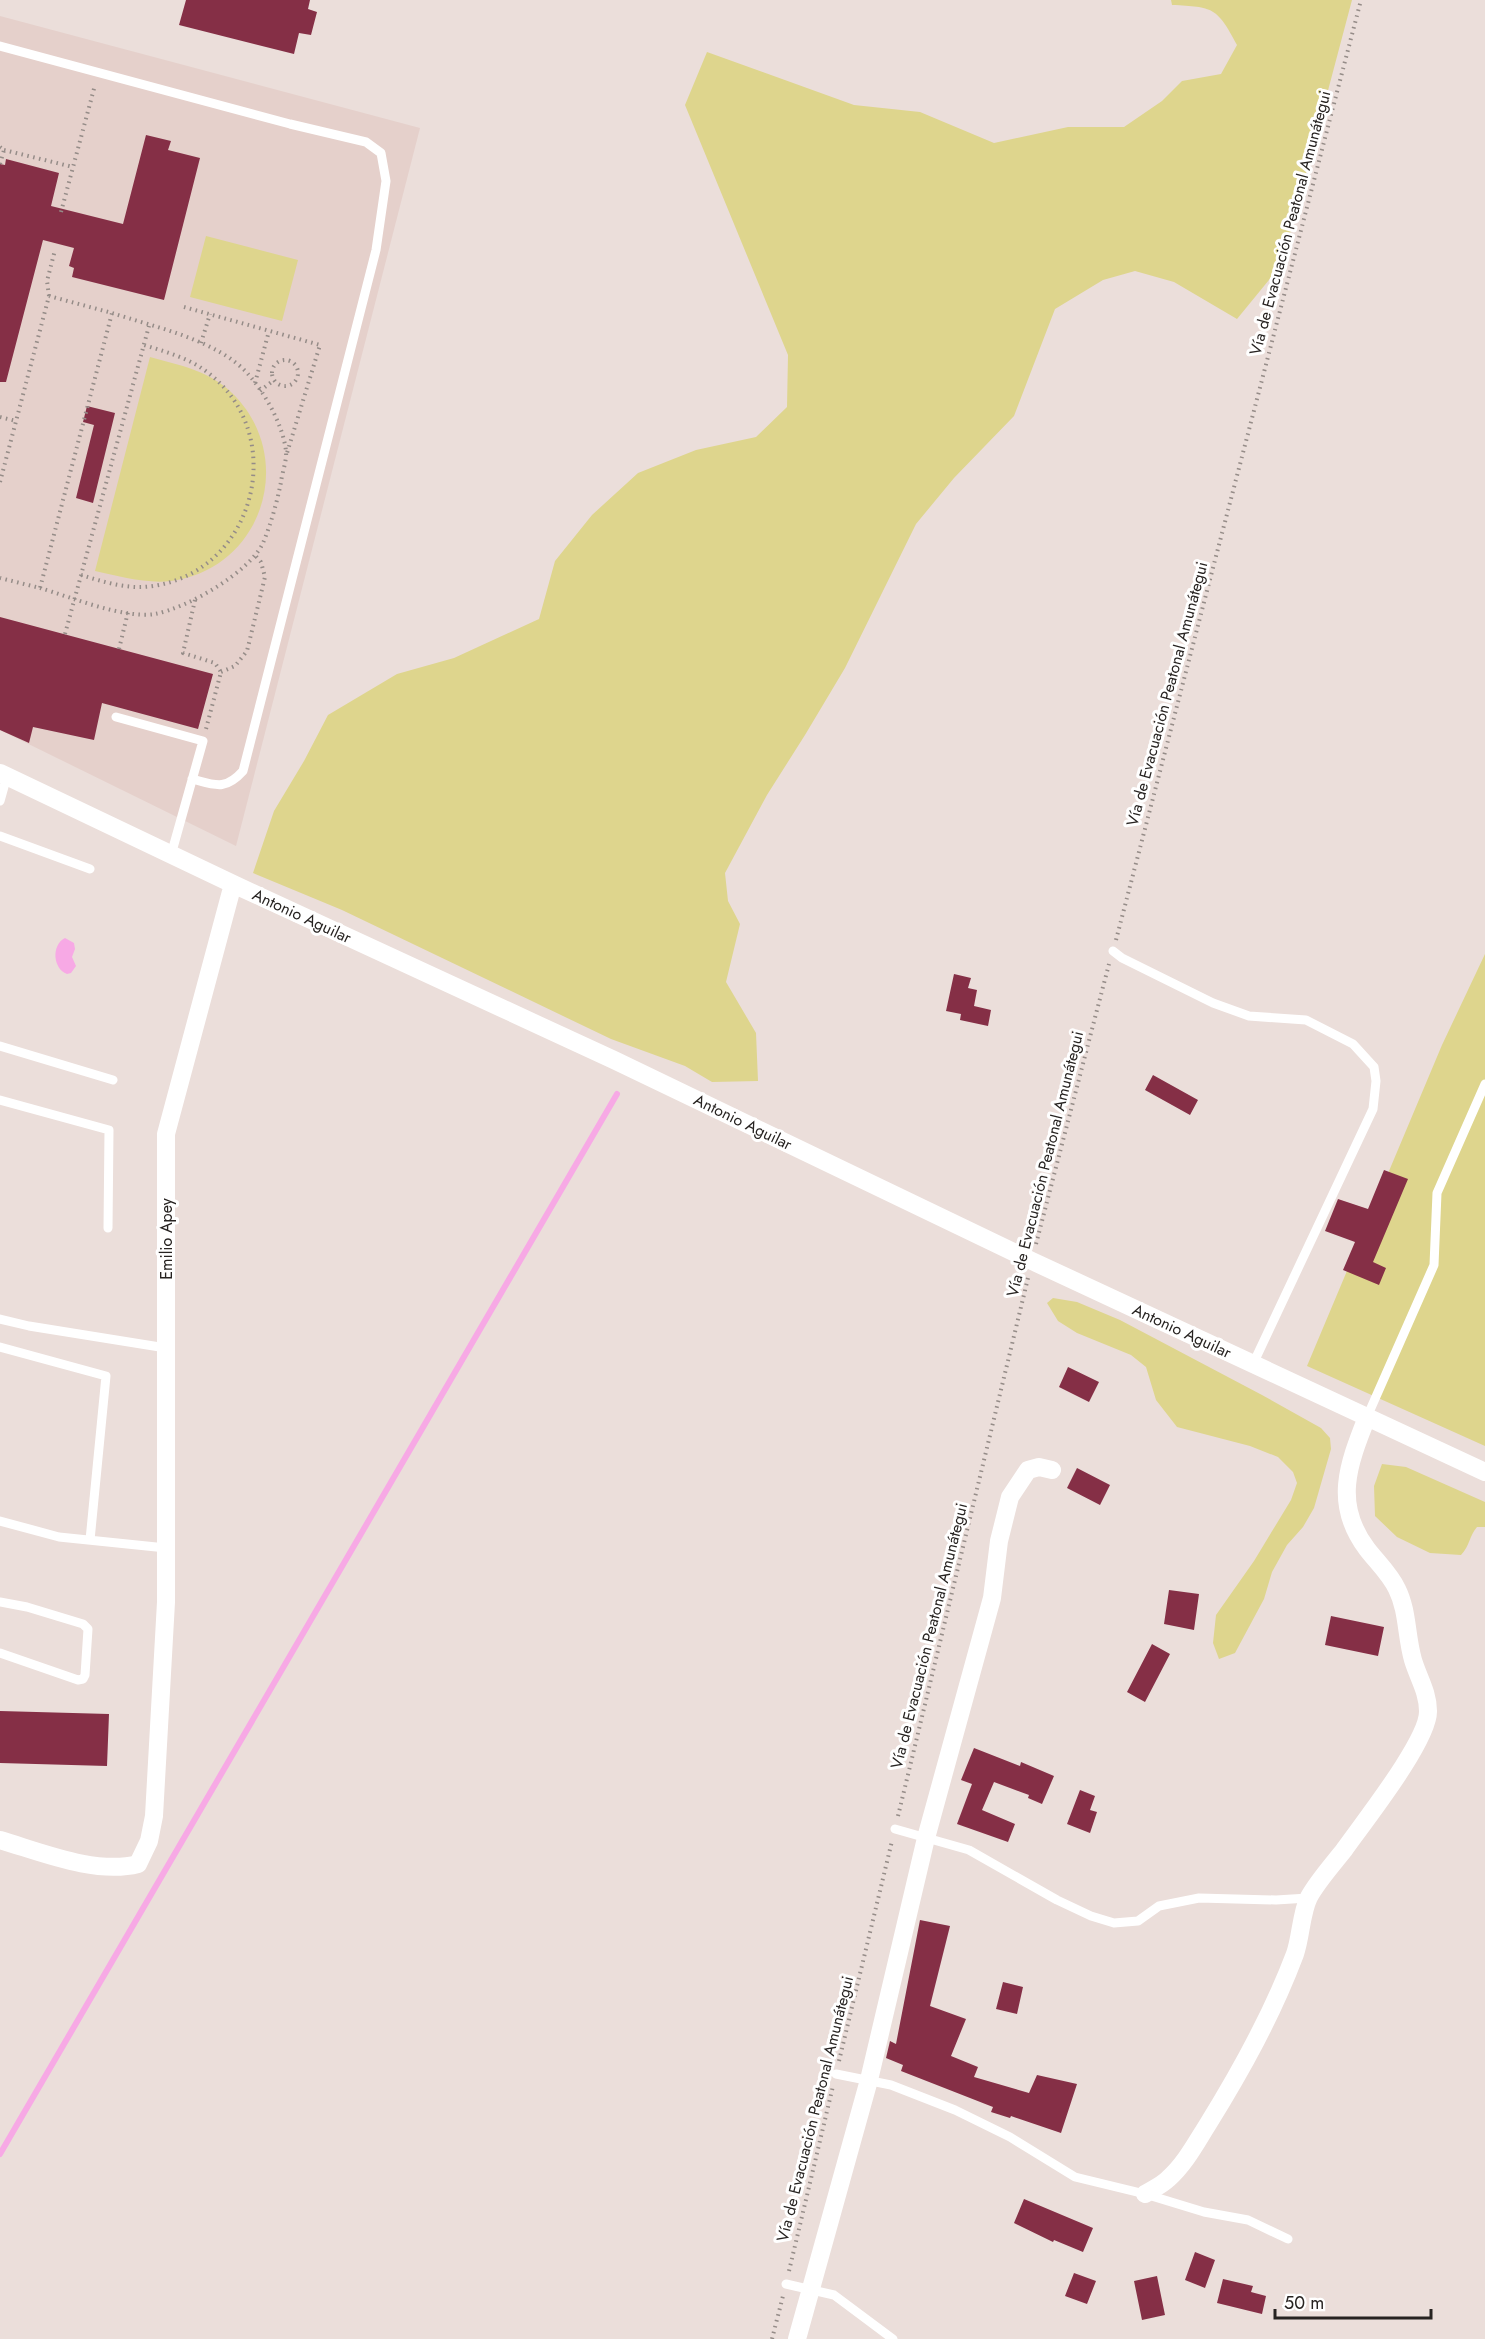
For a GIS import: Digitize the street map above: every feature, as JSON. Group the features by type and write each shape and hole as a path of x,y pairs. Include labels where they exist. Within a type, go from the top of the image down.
{"street":[{"name":"Antonio Aguilar","path":"4,775 233,884 614,1060 1032,1261 1485,1472"},
{"name":"Emilio Apey","path":"0,1840 90,1865 122,1868 138,1864 149,1841 154,1816 166,1602 165,1134 233,884"},
{"path":"1145,2194 1168,2179 1186,2159 1278,2000 1294,1956 1308,1898 1415,1747 1425,1728 1428,1714 1427,1695 1417,1673 1409,1646 1406,1618 1397,1589 1383,1567 1367,1549 1348,1515 1346,1495 1358,1441 1367,1417"},
{"path":"797,2339 869,2080 926,1838 992,1598 999,1541 1010,1497 1028,1470 1040,1467 1052,1470"}],"lane":[{"path":"0,46 320,132 366,142 381,153 386,181 376,250 243,771 235,781 226,785 192,779"},
{"path":"116,717 203,741 171,855"},
{"path":"0,801 4,775"},
{"path":"0,836 90,868"},
{"path":"1113,951 1122,958 1213,1003 1249,1016 1306,1020 1353,1044 1374,1067 1376,1081 1373,1109 1253,1364"},
{"path":"0,1047 113,1080"},
{"path":"1367,1417 1434,1265 1437,1193 1485,1084"},
{"path":"0,1100 109,1130 108,1228"},
{"path":"0,1319 28,1326 166,1348"},
{"path":"0,1347 106,1376 90,1540"},
{"path":"0,1521 59,1537 166,1548"},
{"path":"0,1602 60,1617 82,1624 88,1629 83,1679 78,1680 0,1653"},
{"path":"895,1829 969,1850 1057,1900 1091,1916 1114,1923 1138,1921 1159,1906 1199,1898 1276,1900 1308,1898"},
{"path":"836,2074 891,2085 955,2110 1010,2138 1075,2177 1145,2194 1204,2212 1248,2220 1288,2239"},
{"path":"786,2284 834,2295 893,2339"}],"path":[{"name":"Vía de Evacuación Peatonal Amunátegui","path":"772,2339 1032,1261 1361,0"},
{"path":"61,212 98,73"},
{"path":"0,164 2,149 73,167"},
{"path":"0,482 49,296 46,281 55,250"},
{"path":"0,578 128,612 154,614 195,600 235,575 262,545 278,496 284,465 286,452 273,410 247,373 221,352 112,313 49,296"},
{"path":"184,307 320,345 284,465"},
{"path":"40,588 112,313"},
{"path":"201,343 210,314"},
{"path":"65,634 149,326"},
{"path":"255,384 269,331"},
{"path":"81,575 135,588 171,582 204,566 218,554 235,532 247,508 254,471 253,452 243,416 233,400 214,379 192,362 144,345"},
{"path":"287,360 297,368 298,376 293,383 282,386 274,380 273,369 278,362 287,360"},
{"path":"260,391 274,380"},
{"path":"0,417 16,421"},
{"path":"0,456 6,458"},
{"path":"221,672 235,666 247,651 266,578 261,562 254,554"},
{"path":"195,600 183,653 215,663 221,672 203,741"},
{"path":"119,648 128,612"}],"shaded area":[{"path":"1171,0 1352,0 1282,264 1237,319 1174,282 1135,271 1103,280 1055,309 1014,416 954,478 916,524 845,668 767,795 725,873 728,901 740,924 726,982 756,1033 758,1081 712,1082 685,1066 611,1039 342,910 253,873 274,811 328,715 397,674 454,658 539,619 555,561 592,515 638,473 696,450 756,437 787,407 788,355 685,105 707,52 854,105 920,112 994,143 1068,127 1124,127 1162,101 1182,81 1221,74 1237,45 1224,23 1212,12 1197,7 1172,5"},
{"path":"0,16 420,128 236,846 0,730"},
{"path":"206,236 298,260 282,321 190,297"},
{"path":"150,357 204,374 232,393 252,419 263,448 266,477 261,506 248,533 229,556 203,572 162,582 95,571"},
{"path":"65,938 74,943 75,949 72,957 76,966 71,973 67,974 59,967 56,957 57,946"},
{"path":"1485,954 1485,1446 1307,1366 1442,1045"},
{"path":"1053,1298 1077,1302 1120,1320 1321,1428 1330,1438 1331,1449 1314,1508 1303,1527 1287,1545 1272,1572 1264,1599 1235,1653 1219,1659 1213,1643 1216,1615 1254,1561 1291,1500 1297,1483 1293,1472 1278,1457 1250,1446 1177,1427 1156,1400 1146,1367 1131,1355 1077,1333 1058,1321 1047,1303"},
{"path":"1382,1464 1406,1467 1485,1502 1485,1527 1477,1527 1461,1555 1430,1553 1397,1537 1375,1516 1374,1486"}],"building":[{"path":"186,0 310,0 308,9 317,12 311,35 299,33 294,54 179,25"},
{"path":"146,135 171,141 168,150 200,158 164,300 72,277 74,268 69,266 74,248 43,240 6,382 0,382 0,164 5,165 6,159 59,173 51,206 123,224"},
{"path":"87,406 115,413 93,503 76,498 94,425 83,422"},
{"path":"0,617 213,674 198,729 102,703 94,740 33,727 29,743 0,730"},
{"path":"954,974 971,978 968,988 977,990 974,1006 991,1010 988,1026 960,1020 961,1014 946,1011"},
{"path":"1153,1075 1198,1100 1190,1115 1145,1090"},
{"path":"1384,1170 1408,1179 1373,1262 1386,1268 1379,1285 1343,1270 1355,1242 1325,1231 1338,1199 1368,1209"},
{"path":"1068,1367 1099,1382 1089,1402 1059,1387"},
{"path":"1077,1468 1110,1485 1100,1505 1067,1488"},
{"path":"1169,1590 1199,1594 1194,1630 1164,1624"},
{"path":"1331,1616 1384,1627 1378,1656 1325,1645"},
{"path":"1152,1644 1170,1654 1145,1702 1127,1692"},
{"path":"0,1711 109,1714 107,1766 0,1763"},
{"path":"974,1748 1020,1766 1021,1762 1054,1776 1042,1804 1028,1798 1029,1795 994,1782 982,1810 1015,1824 1008,1842 957,1824 972,1784 961,1780"},
{"path":"1080,1790 1095,1796 1090,1810 1097,1812 1090,1833 1067,1824"},
{"path":"920,1920 950,1926 930,2006 966,2019 951,2056 978,2067 974,2077 1029,2093 1037,2075 1077,2084 1061,2133 1011,2116 1010,2118 991,2112 993,2107 901,2071 903,2065 886,2058 890,2041 896,2044"},
{"path":"1003,1982 1023,1987 1017,2014 996,2009"},
{"path":"1024,2199 1093,2228 1083,2252 1054,2240 1053,2242 1014,2223"},
{"path":"1195,2252 1215,2260 1205,2288 1185,2280"},
{"path":"1074,2273 1096,2281 1087,2304 1065,2296"},
{"path":"1157,2276 1165,2315 1142,2320 1134,2281"},
{"path":"1223,2279 1253,2286 1251,2292 1266,2296 1262,2314 1217,2303"}],"waterway":[{"path":"0,2154 617,1094"}]}
